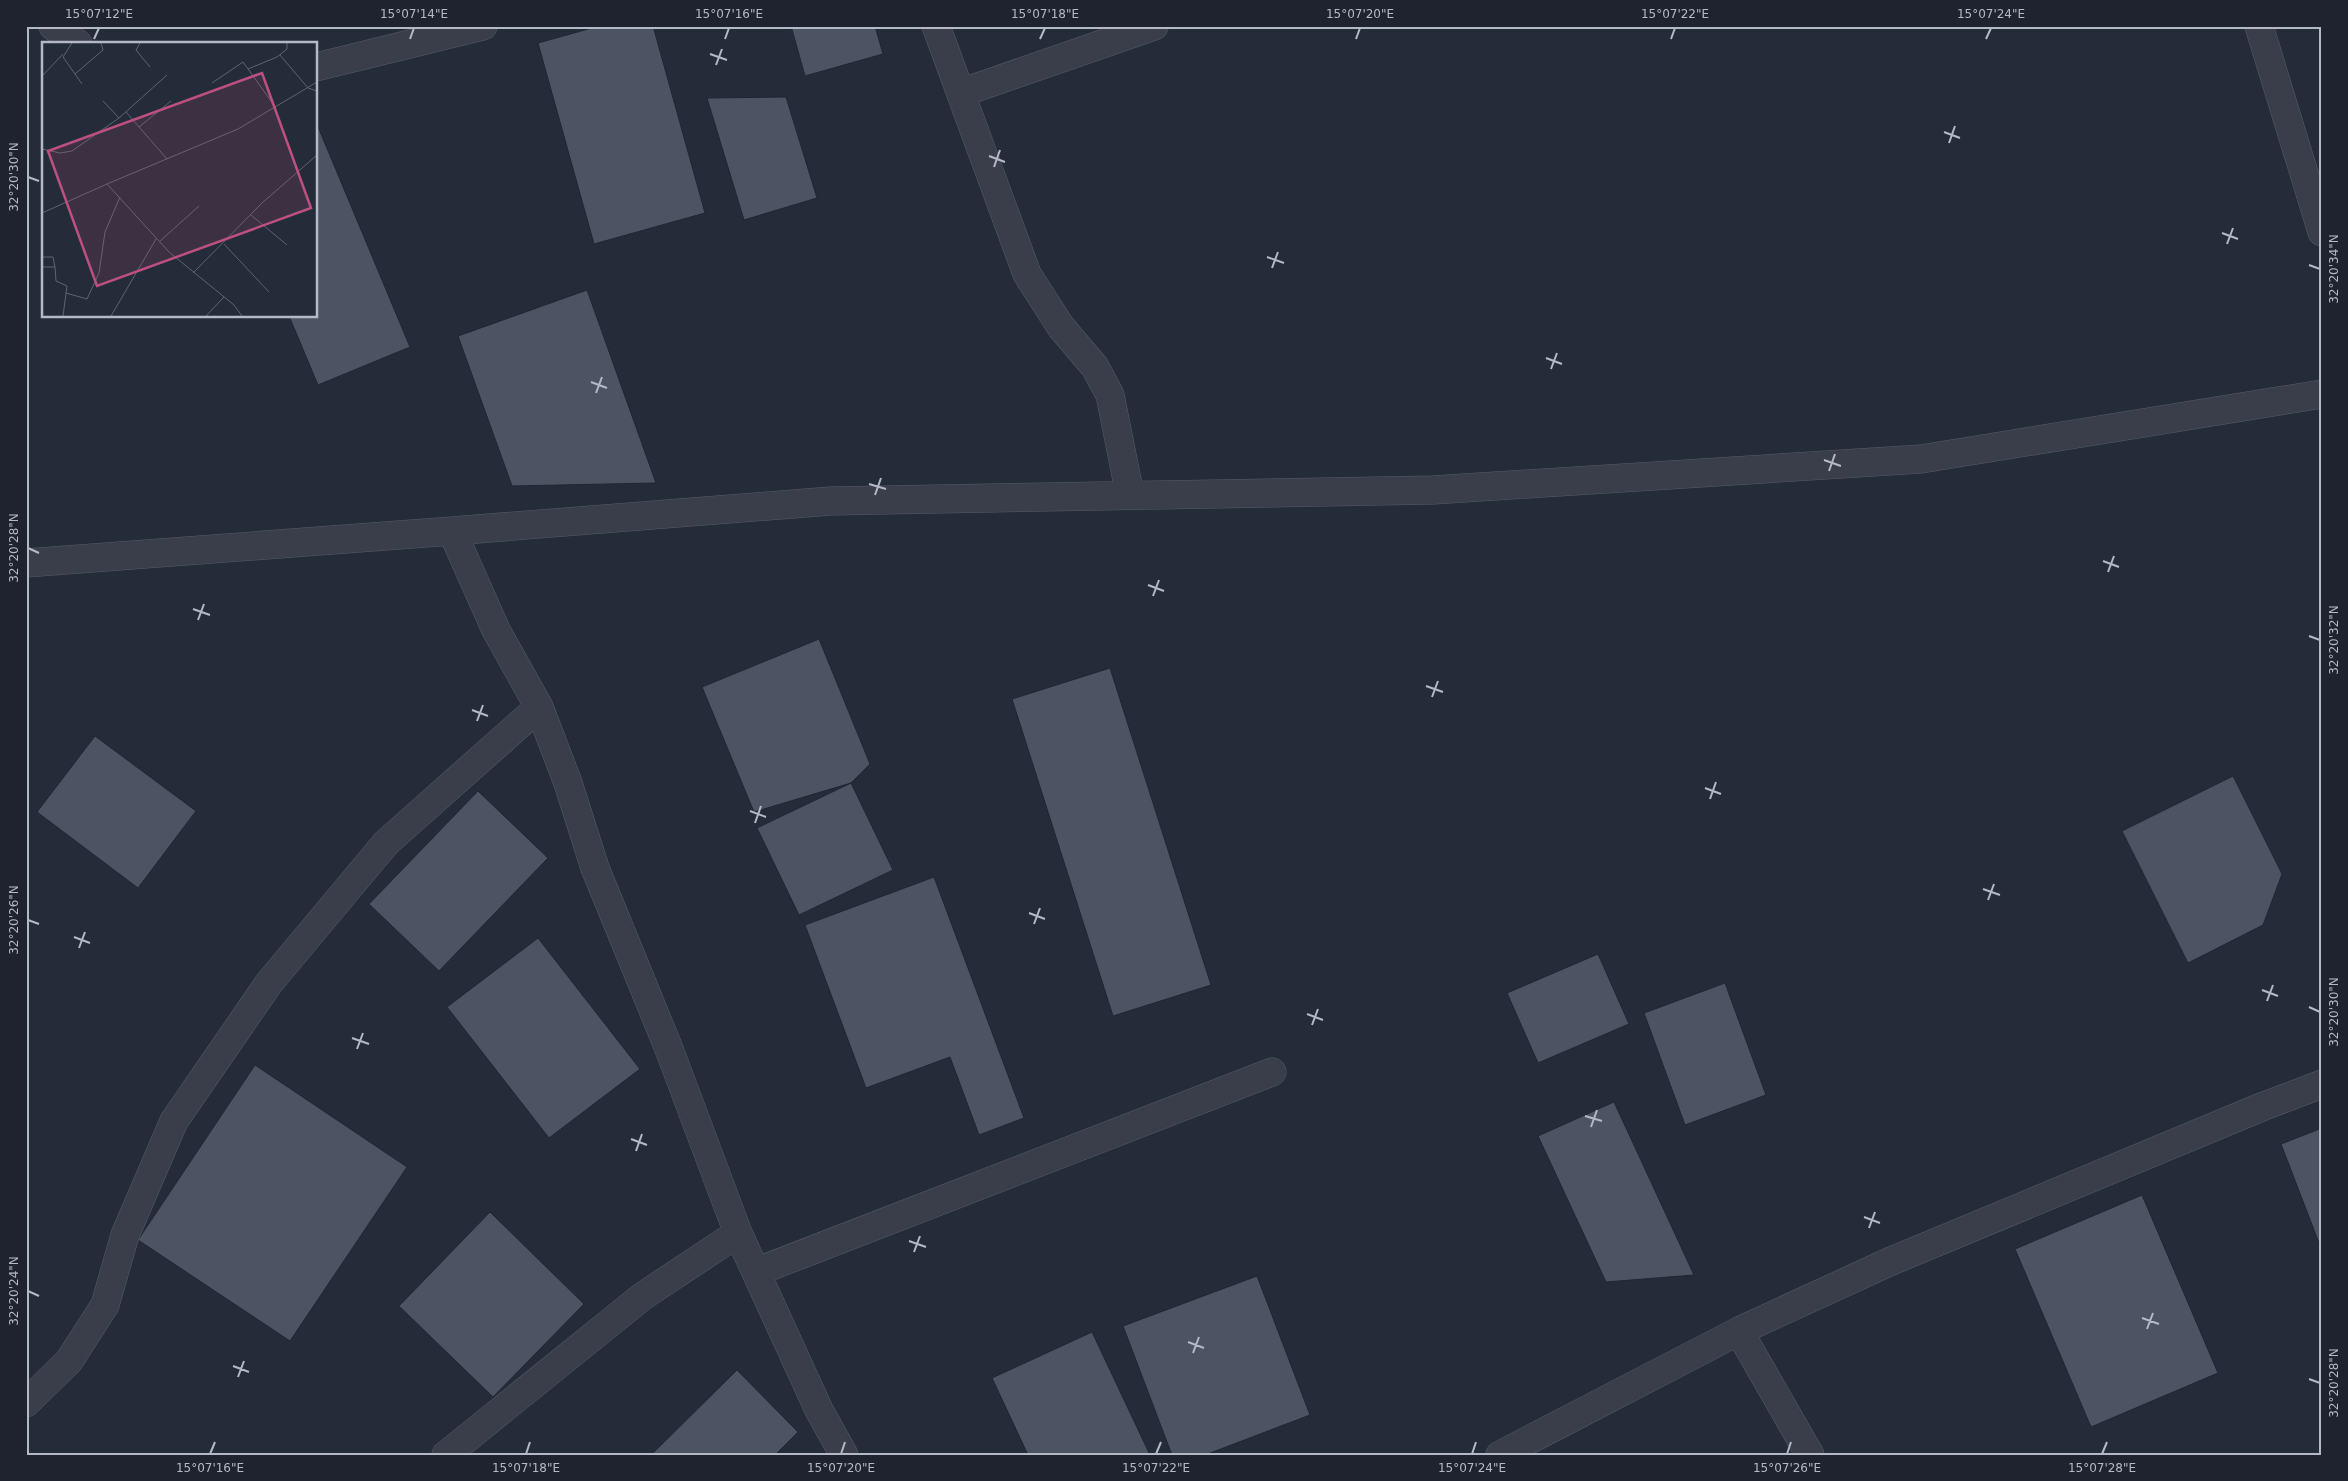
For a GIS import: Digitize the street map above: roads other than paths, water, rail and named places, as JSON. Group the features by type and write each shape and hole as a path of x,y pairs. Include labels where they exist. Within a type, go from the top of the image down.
{"street":[{"path":"53,26 75,42"},
{"path":"318,67 483,26"},
{"path":"936,26 1027,274 1061,327 1095,367 1110,395 1130,495"},
{"path":"961,93 1154,26"},
{"path":"2258,26 2322,232"},
{"path":"26,563 831,501 1433,490 1921,459 2322,394"},
{"path":"452,531 496,630 539,707 568,784 595,868 669,1049 738,1233 819,1410 844,1455"},
{"path":"26,1403 69,1360 105,1305 125,1235 174,1121 269,984 386,843 539,707"},
{"path":"756,1272 1272,1072"},
{"path":"1500,1455 1739,1331 1888,1262 2264,1106 2322,1084"},
{"path":"446,1455 643,1296 738,1233"},
{"path":"1739,1331 1810,1455"}]}
